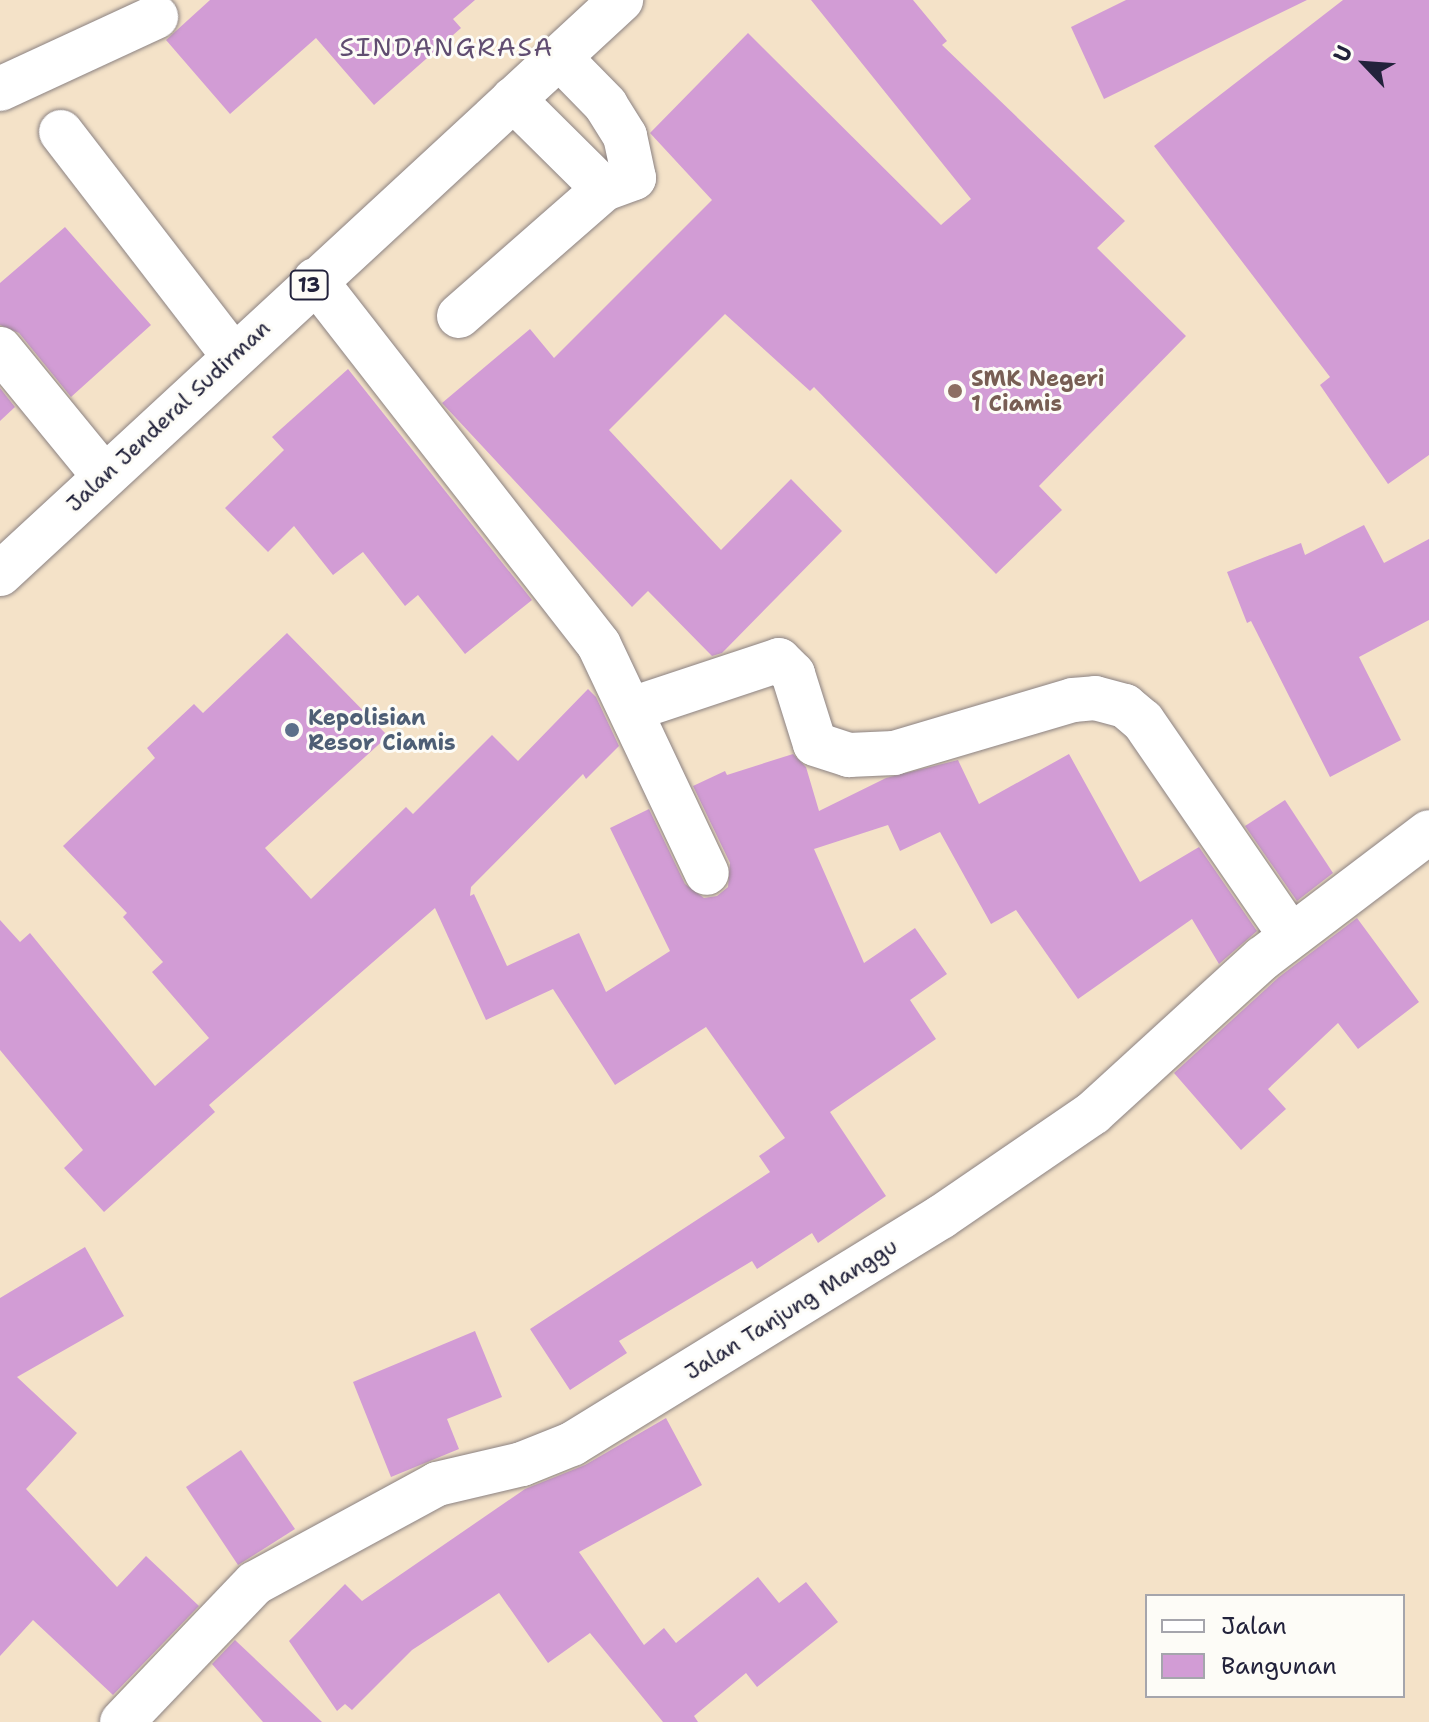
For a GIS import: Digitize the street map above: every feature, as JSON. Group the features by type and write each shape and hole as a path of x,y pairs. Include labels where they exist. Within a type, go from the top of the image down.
{"main road":[{"name":"Jalan Jenderal Sudirman","path":"0,574 103,475 621,0"},
{"path":"0,89 156,17"},
{"path":"459,316 604,189 634,178 625,136 606,105 559,57"},
{"path":"513,99 604,189"},
{"path":"61,132 233,355"},
{"path":"315,280 599,645 632,709 707,873"},
{"path":"0,349 103,475"},
{"path":"632,709 779,660 793,674 815,744 849,755 894,753 1073,700 1095,698 1125,706 1143,721 1291,936"},
{"name":"Jalan Tanjung Manggu","path":"122,1722 255,1583 437,1484 522,1464 572,1444 941,1217 1093,1113 1291,936 1429,832"}],"building":[{"path":"210,0 475,0 453,19 461,28 374,105 316,38 230,114 166,40"},
{"path":"811,0 913,0 947,41 942,45 1125,221 1097,248 1186,336 1039,486 1062,510 996,574 814,387 810,391 725,314 609,430 721,550 791,479 842,531 722,653 712,656 648,591 632,607 442,403 530,329 554,358 712,200 650,133 748,33 941,225 971,199"},
{"path":"1126,0 1307,0 1104,99 1071,27"},
{"path":"1343,0 1429,0 1429,455 1388,484 1320,385 1330,377 1154,146"},
{"path":"65,227 151,325 71,397 19,333 0,325 0,283"},
{"path":"348,369 532,600 465,654 418,595 405,606 363,552 333,575 294,526 268,552 225,508 284,450 272,437"},
{"path":"0,388 15,407 0,421"},
{"path":"1364,525 1384,563 1429,539 1429,620 1359,657 1401,740 1330,777 1251,621 1247,623 1227,572 1301,543 1305,555"},
{"path":"287,633 388,736 265,848 311,899 406,807 413,814 492,735 518,761 588,689 596,697 619,746 586,779 583,774 471,887 470,896 474,894 507,966 579,933 606,992 670,951 610,828 649,809 685,884 704,898 717,896 728,887 730,863 693,786 725,771 727,775 793,754 806,767 819,811 886,778 958,760 979,804 1069,754 1140,882 1199,847 1257,931 1219,964 1192,919 1078,999 1016,910 991,924 940,832 900,851 888,825 814,849 864,963 915,928 947,974 910,1000 936,1039 830,1112 886,1196 818,1243 812,1233 757,1269 752,1261 619,1341 627,1353 570,1390 530,1329 770,1172 759,1156 785,1138 706,1027 615,1085 553,989 486,1020 435,908 209,1105 215,1112 104,1212 64,1168 83,1150 0,1050 0,920 20,942 30,933 155,1086 209,1038 152,972 163,962 123,917 127,913 63,846 155,758 147,748 194,704 203,713"},
{"path":"1285,800 1333,873 1297,901 1245,826"},
{"path":"1357,918 1419,1002 1358,1049 1338,1023 1268,1089 1286,1109 1241,1150 1174,1073 1279,977"},
{"path":"85,1247 124,1316 17,1377 77,1433 26,1489 117,1587 146,1556 199,1606 113,1695 33,1620 0,1656 0,1298"},
{"path":"475,1331 502,1397 447,1419 459,1449 391,1477 353,1382"},
{"path":"666,1418 702,1485 579,1552 644,1645 664,1628 676,1643 758,1577 779,1603 806,1582 838,1622 757,1687 746,1673 694,1716 698,1722 663,1722 590,1633 548,1663 499,1593 412,1650 352,1710 345,1704 337,1711 289,1641 345,1584 362,1601 525,1489 585,1465"},
{"path":"241,1450 295,1529 238,1565 186,1487"},
{"path":"235,1640 322,1722 263,1722 212,1664"}],"place":[{"name":"SMK Negeri 1 Ciamis","path":"955,391"},
{"name":"Kepolisian Resor Ciamis","path":"292,730"}],"district":[{"name":"SINDANGRASA","path":"447,47"}]}
